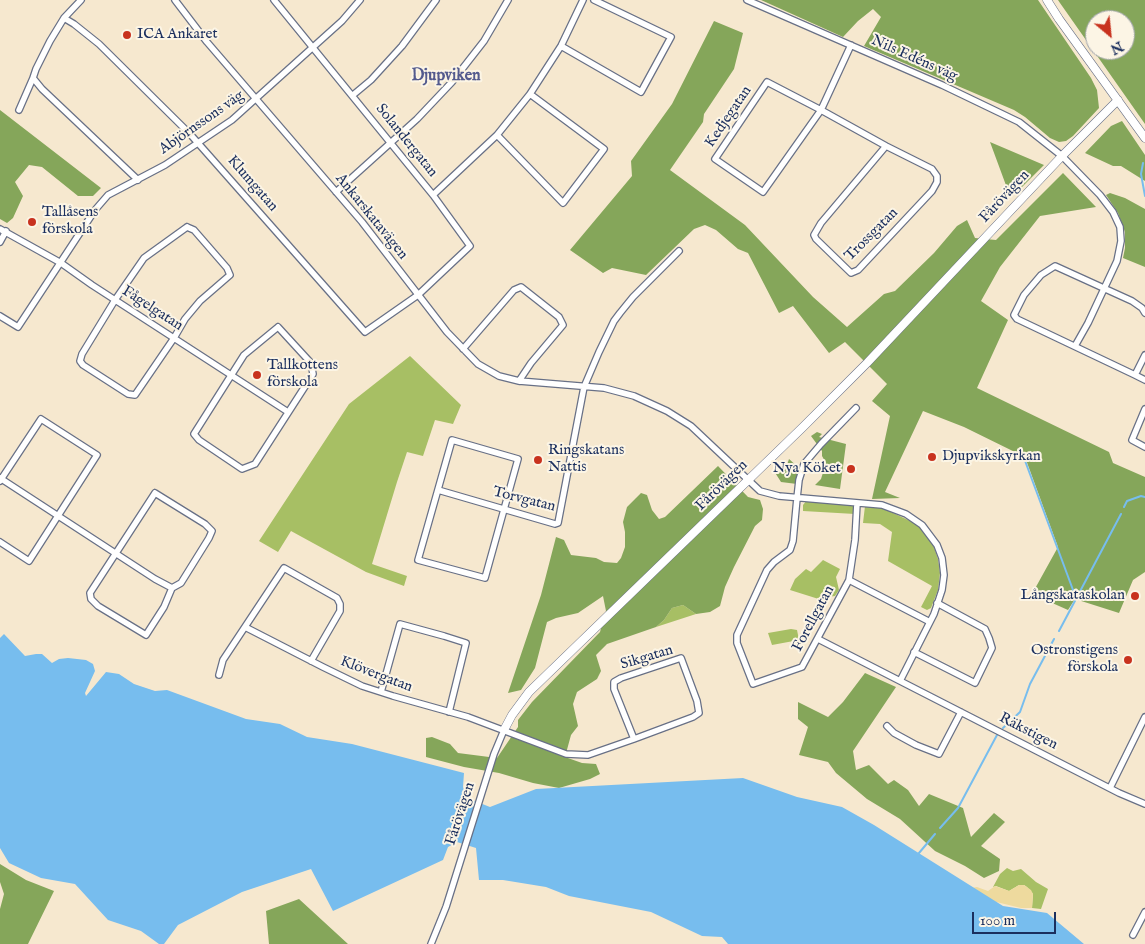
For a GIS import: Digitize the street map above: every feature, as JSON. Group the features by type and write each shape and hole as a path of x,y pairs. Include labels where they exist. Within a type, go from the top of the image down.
{"street":[{"path":"20,110 43,55 64,18 82,0"},
{"name":"Ankarskatavägen","path":"175,0 207,42 362,222 418,295 478,364 499,376 519,381 604,388 634,396 667,410 691,426 760,492 797,498 882,505 906,514 922,524 933,538 942,558 944,575 930,622 900,681"},
{"name":"Solandergatan","path":"274,0 433,195 470,246 418,295"},
{"name":"Abjörnssons väg","path":"0,316 18,327 95,210 108,195 138,180 199,143 232,120 342,21 360,0"},
{"path":"353,95 371,80 402,46 436,0"},
{"path":"336,192 390,143 452,82 484,41 508,0"},
{"path":"433,195 497,136 530,94 561,46 583,0"},
{"path":"561,46 641,92 670,36 594,0"},
{"name":"Nils Edéns väg","path":"747,0 998,110 1019,122 1062,156 1109,206 1120,227 1121,241 1117,261 1076,346"},
{"path":"1047,0 1058,20 1145,138"},
{"name":"Klumgatan","path":"64,18 99,44 199,143 365,332 418,295"},
{"name":"Kedjegatan","path":"821,110 767,82 715,159 763,192 821,110 851,45"},
{"path":"34,78 42,89 138,180"},
{"path":"497,136 563,203 604,149 530,94"},
{"name":"Fårövägen","path":"431,944 446,908 494,754 504,730 529,692 867,363 1062,156 1118,100"},
{"name":"Trossgatan","path":"821,110 932,169 937,176 937,182 932,190 858,270 851,273 814,235 821,223 886,146"},
{"path":"187,227 194,230 227,268 230,275 200,302 185,319 174,338 135,395 128,394 83,365 80,361 82,354 115,300 144,258 187,227"},
{"path":"0,242 3,230"},
{"name":"Fågelgatan","path":"3,230 61,263 288,412"},
{"path":"584,386 614,321 633,297 679,251"},
{"path":"1145,313 1142,308 1132,301 1055,266 1041,274 1024,295 1014,315 1017,319 1145,380"},
{"path":"463,349 514,290 522,287 559,317 562,325 519,381"},
{"path":"278,327 311,364 313,374 255,464 242,469 194,434 231,374 244,355 278,327"},
{"path":"1135,375 1145,355"},
{"name":"Torvgatan","path":"438,490 555,524 558,523 584,386"},
{"path":"797,498 799,480 804,464 856,408"},
{"path":"1145,410 1132,440 1145,447"},
{"path":"0,542 29,561 59,516 97,455 41,419 0,479 59,516 117,553 156,579 172,588"},
{"path":"452,440 518,459 485,578 418,560 438,490 452,440"},
{"path":"156,493 205,524 212,531 181,583 172,588 164,607 146,635 98,606 91,599 90,593 117,553 156,493"},
{"name":"Forellgatan","path":"797,498 794,541 790,550 766,570 736,635 737,643 752,684 802,667 849,580 855,540 857,503"},
{"path":"219,676 223,660 264,595 284,568 337,598 340,604 340,611 311,661"},
{"path":"849,580 930,622"},
{"path":"914,652 975,683 992,648 984,629 937,603"},
{"path":"381,692 400,624 444,636 466,644 449,712"},
{"name":"Klövergatan","path":"245,627 362,686 504,730"},
{"name":"Räkstigen","path":"818,639 1145,804"},
{"name":"Sikgatan","path":"504,730 566,754 588,754 634,739 693,717 699,713 697,701 682,658 614,682 614,689 634,739"},
{"path":"887,726 916,745 940,754 961,712"},
{"path":"1110,788 1145,716"},
{"path":"1133,935 1145,912"}],"green space":[{"path":"761,0 1038,0 1091,78 1097,90 1099,108 1073,136 1066,141 1059,142 1050,138 1014,110 864,46 881,17 873,9 843,37"},
{"path":"1058,0 1145,0 1145,124 1100,60 1135,60 1135,10 1085,10 1085,38"},
{"path":"714,21 743,33 734,69 704,114 703,122 670,170 745,225 813,297 847,327 884,294 895,291 934,253 957,226 967,220 975,238 996,240 1063,173 1096,207 1040,216 1000,267 981,301 1008,320 977,388 1109,452 1113,463 1145,477 1145,572 1133,580 1119,613 1075,599 1068,610 1032,594 1058,547 1025,457 964,427 923,411 885,492 900,498 872,499 890,416 872,401 887,384 845,342 829,353 793,306 779,313 748,253 738,249 716,230 705,225 694,229 646,275 612,268 603,273 570,250 632,176 631,161 672,104"},
{"path":"0,110 101,188 93,196 78,196 42,167 29,165 15,182 23,196 13,218 7,223 0,219"},
{"path":"1122,121 1145,155 1145,181 1121,166 1113,166 1085,153 1111,126"},
{"path":"990,142 1044,165 1015,194 1007,188"},
{"path":"1110,193 1125,198 1145,209 1145,267 1123,258 1125,232 1118,213 1106,195"},
{"path":"410,356 461,405 453,424 435,420 423,456 407,452 397,482 372,564 407,576 404,586 366,572 291,531 278,552 259,541 349,404"},
{"path":"817,432 822,434 819,437 846,444 840,489 815,485 821,479 826,463 822,456 822,451 811,436"},
{"path":"789,459 799,468 797,484 781,482 774,471 778,465 786,468"},
{"path":"718,466 748,497 760,500 763,509 762,520 755,526 734,567 725,587 720,606 710,612 696,614 683,605 672,608 664,620 656,627 607,644 596,655 601,671 597,679 577,692 573,704 578,726 571,735 565,757 582,763 596,764 600,774 590,779 559,788 426,757 426,738 432,737 450,744 458,753 497,758 518,727 518,720 532,702 600,632 606,611 603,596 578,613 547,622 535,668 521,690 508,693 541,595 556,537 564,540 571,555 617,563 625,547 623,522 627,507 641,493 647,495 652,510 659,519 665,517"},
{"path":"807,500 854,505 855,514 803,511 803,505"},
{"path":"865,506 880,507 919,525 932,541 940,573 938,590 931,608 927,610 921,607 932,586 888,561 892,532 880,524 863,523"},
{"path":"823,560 840,569 836,577 839,590 835,596 827,597 825,601 790,590 795,579 806,569 811,572"},
{"path":"683,605 696,614 656,627 664,620 672,608"},
{"path":"791,629 797,630 799,640 772,645 768,633"},
{"path":"865,673 896,687 853,751 856,770 869,765 888,784 894,780 908,790 919,806 929,794 963,808 971,837 994,813 1005,822 981,846 1000,859 999,871 984,878 935,851 900,819 867,799 836,773 828,762 799,755 808,727 798,719 798,702 828,717 843,702"},
{"path":"0,864 26,880 54,891 28,944 0,944 0,909 4,894 0,882"},
{"path":"1007,868 1013,871 1021,869 1036,882 1048,889 1041,909 1032,908 1033,894 1024,885 1019,885 1009,891 996,886 993,887 1000,874"},
{"path":"299,899 348,944 269,944 266,911"}],"sand":[{"path":"1019,885 1024,885 1031,890 1033,894 1032,908 1021,908 984,899 971,888 977,887 988,891 995,886 1009,891"}],"water":[{"path":"4,634 25,656 42,654 52,663 59,659 68,658 86,660 93,664 95,671 85,693 86,696 106,672 119,674 134,684 155,691 167,690 246,719 280,724 307,737 352,744 464,773 463,787 467,798 490,807 536,789 743,778 797,797 842,807 1003,906 1047,913 1084,944 728,944 722,937 702,936 651,912 569,896 546,887 503,880 479,880 476,848 457,842 448,847 443,860 333,911 311,869 242,892 178,925 164,944 159,944 141,931 108,920 75,884 41,878 9,863 0,848 0,638"}],"waterway":[{"path":"1143,163 1141,174 1145,196"},
{"path":"1024,458 1076,598"},
{"path":"1124,507 1127,501 1141,496 1145,497"},
{"path":"1059,631 1121,514"},
{"path":"1003,728 1020,712 1030,684 1054,639"},
{"path":"940,828 958,808 997,735"},
{"path":"919,853 935,834"}],"place":[{"name":"ICA Ankaret","path":"127,35"},
{"name":"Tallåsens förskola","path":"32,222"},
{"name":"Tallkottens förskola","path":"257,375"},
{"name":"Djupvikskyrkan","path":"932,457"},
{"name":"Ringskatans Nattis","path":"538,460"},
{"name":"Nya Köket","path":"851,469"},
{"name":"Långskataskolan","path":"1135,596"},
{"name":"Ostronstigens förskola","path":"1128,660"}],"district":[{"name":"Djupviken","path":"446,77"}]}
